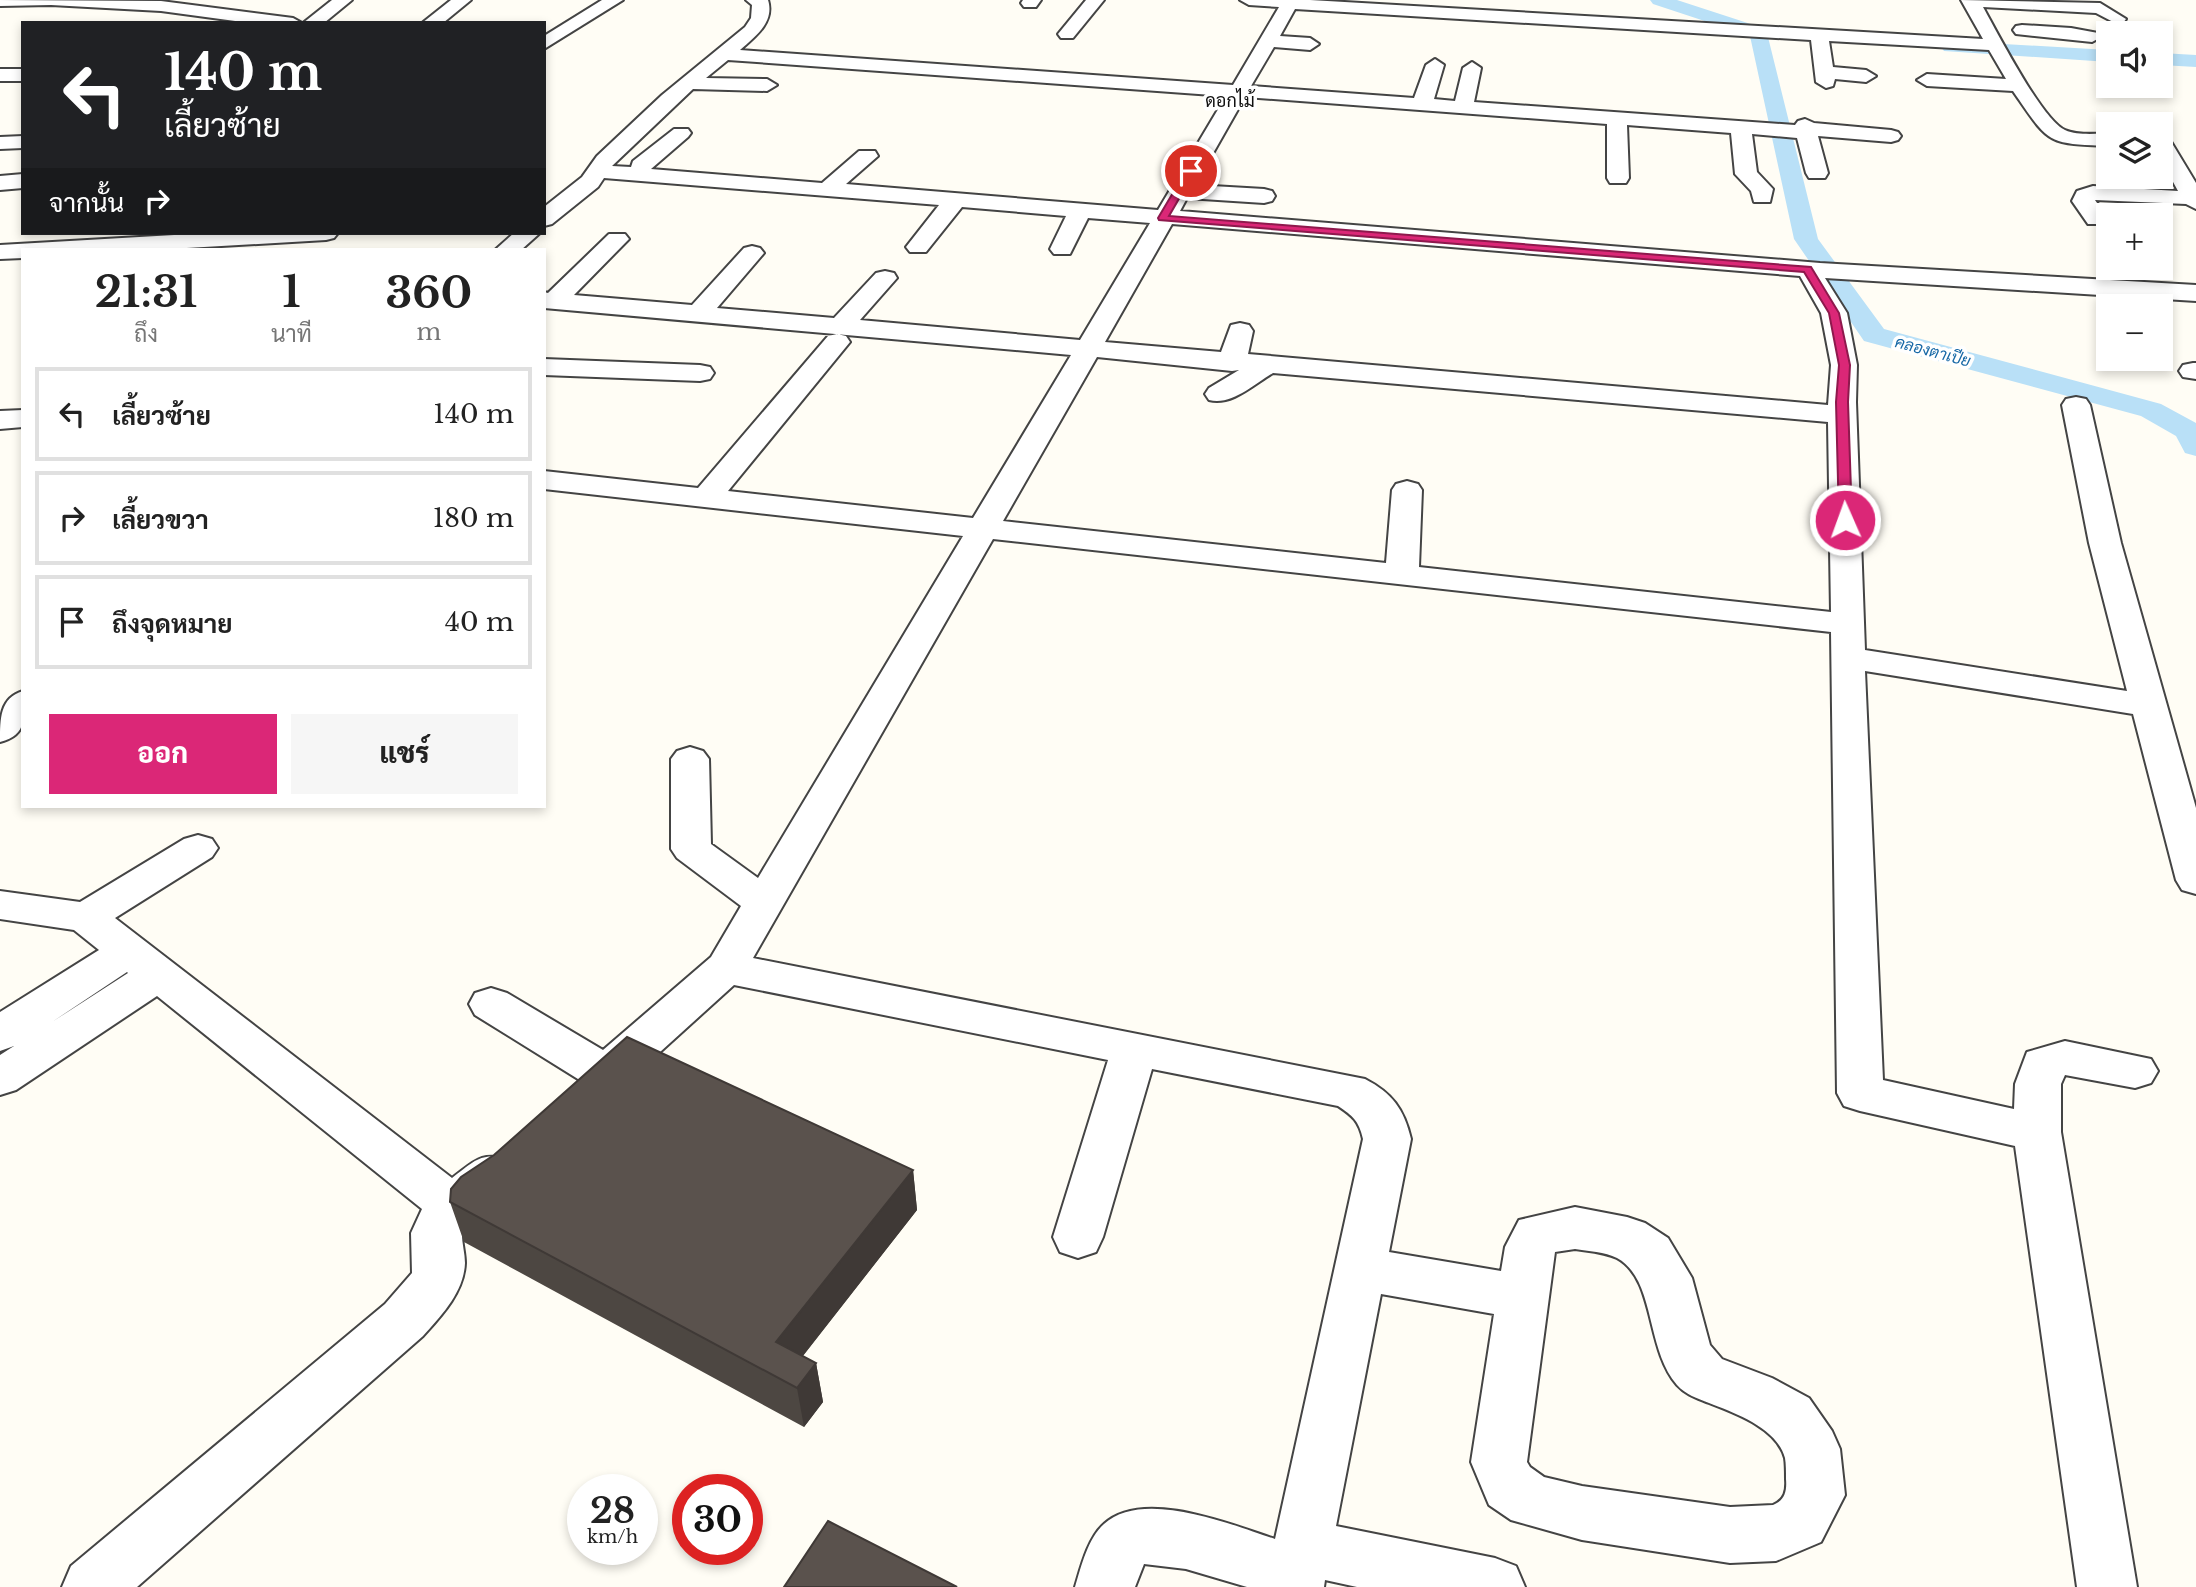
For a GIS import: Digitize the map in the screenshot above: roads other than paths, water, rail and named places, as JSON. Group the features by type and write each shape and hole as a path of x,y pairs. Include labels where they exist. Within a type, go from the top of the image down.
{"street":[{"path":"197,21 230,0"},
{"path":"316,21 344,0"},
{"path":"435,21 463,0"},
{"path":"549,38 614,0"},
{"path":"546,217 590,182 601,166 687,83 751,31 760,18 761,3 755,0"},
{"path":"1067,34 1095,0"},
{"path":"1249,0 1723,28 1760,25 1820,38 1994,44 2071,33 2092,37"},
{"path":"1970,0 2100,8 2117,19"},
{"path":"1970,0 2018,84 2055,135 2096,139"},
{"path":"0,1 113,1 280,21"},
{"path":"78,21 113,1"},
{"path":"566,1109 726,968 1088,350 1162,218 1291,2"},
{"path":"1820,38 1826,77 1866,76"},
{"path":"1268,41 1311,44"},
{"path":"723,54 1053,72 1238,91 1463,107 1521,104 1617,118 1891,136"},
{"path":"1422,104 1435,65"},
{"path":"1463,107 1472,68"},
{"path":"0,75 21,75"},
{"path":"1345,98 1355,77"},
{"path":"1932,78 2018,84"},
{"path":"687,83 767,85"},
{"path":"1617,118 1618,178"},
{"path":"1741,127 1746,174 1762,189 1762,197"},
{"path":"1803,129 1817,173"},
{"path":"0,144 21,132"},
{"path":"641,166 681,133"},
{"path":"2096,219 2084,201 2085,197 2093,193 2195,200 2173,147"},
{"path":"826,190 867,156"},
{"path":"601,166 641,166 687,172"},
{"path":"601,166 826,190 1814,270 1913,269 2196,293"},
{"path":"0,169 21,167"},
{"path":"0,183 21,181"},
{"path":"1179,191 1264,196"},
{"path":"918,247 955,201"},
{"path":"1062,249 1080,211"},
{"path":"69,248 292,235"},
{"path":"510,248 526,235"},
{"path":"549,301 617,239"},
{"path":"0,252 21,251"},
{"path":"699,313 752,253"},
{"path":"1814,270 1834,313 1844,365 1847,639 1860,1093 2037,1132"},
{"path":"706,498 885,278"},
{"path":"549,301 699,313 839,335 965,338 1843,415"},
{"path":"965,338 976,319 983,317 1101,324"},
{"path":"1232,363 1240,331"},
{"path":"1219,394 1266,365"},
{"path":"546,367 700,373"},
{"path":"2076,405 2105,543 2196,880"},
{"path":"0,420 21,418"},
{"path":"0,443 21,441"},
{"path":"546,480 1402,574 1847,639 2145,694"},
{"path":"1402,574 1407,490"},
{"path":"0,731 21,705"},
{"path":"690,759 691,849 764,902"},
{"path":"86,917 198,848"},
{"path":"0,905 86,917 453,1206"},
{"path":"0,1034 145,962"},
{"path":"0,1078 145,962"},
{"path":"726,968 1349,1091 1368,1102 1382,1115 1387,1139 1297,1570"},
{"path":"491,1004 606,1074"},
{"path":"1078,1237 1135,1048"},
{"path":"2107,1587 2037,1132 2038,1084 2043,1064 2066,1058 2135,1071"},
{"path":"92,1587 404,1320 435,1280 439,1265 439,1224 453,1206 527,1144"},
{"path":"1575,1228 1627,1238 1650,1253 1666,1278 1680,1338 1689,1360 1703,1376 1753,1395 1789,1416 1812,1449 1816,1495 1800,1522 1776,1532 1730,1535 1582,1513 1531,1502 1509,1486 1499,1462 1521,1297 1530,1247 1537,1235 1548,1231 1575,1228"},
{"path":"1360,1269 1521,1297"},
{"path":"1105,1587 1112,1563 1126,1541 1143,1535 1174,1538 1297,1570 1495,1587"}],"waterway":[{"name":"คลองตาเปีย","path":"1659,0 1759,33 1806,239 1874,335 2151,410 2188,431 2196,447"},
{"path":"1951,47 2096,55"},
{"path":"2173,60 2196,61"}],"district":[{"name":"ดอกไม้","path":"1230,101"}]}
